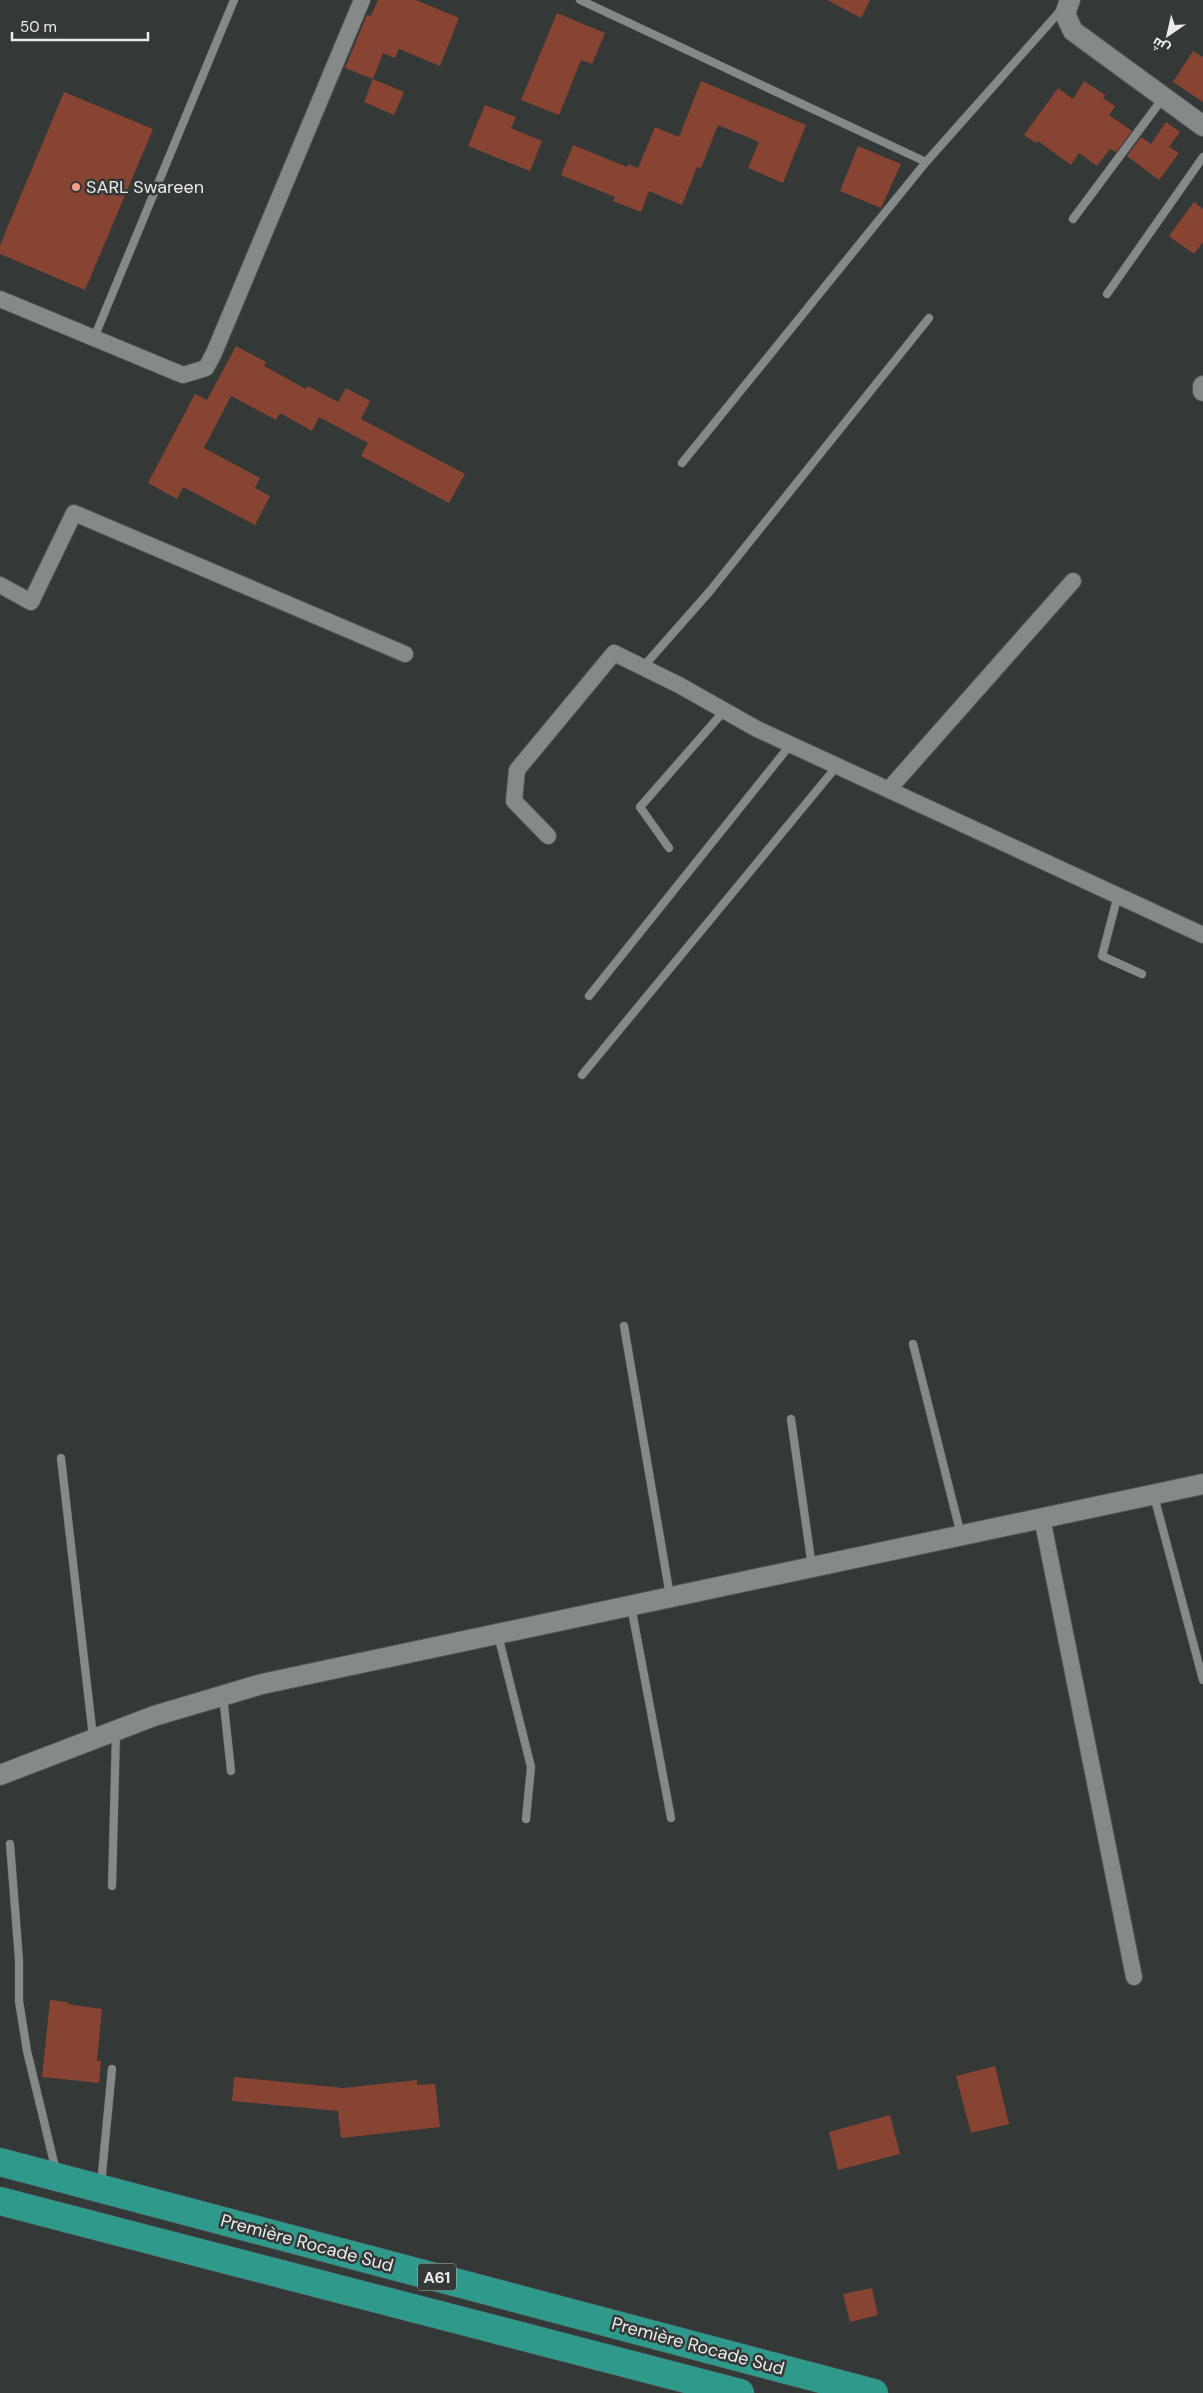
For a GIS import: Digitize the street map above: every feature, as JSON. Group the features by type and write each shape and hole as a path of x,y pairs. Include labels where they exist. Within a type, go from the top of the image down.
{"highway":[{"name":"Première Rocade Sud","path":"0,2162 874,2393"},
{"name":"Première Rocade Sud","path":"0,2201 740,2393"}],"street":[{"path":"0,299 183,375 206,368 214,353 362,0"},
{"path":"1070,0 1065,14 1073,31 1203,126"},
{"path":"1203,386 1203,392"},
{"path":"0,585 31,602 74,514 405,654"},
{"path":"889,789 1073,581"},
{"path":"548,836 514,801 517,770 614,654 643,667 724,711 837,766 1203,935"},
{"path":"0,1775 154,1716 262,1684 1203,1484"},
{"path":"1042,1518 1134,1978"}],"lane":[{"path":"94,338 234,0"},
{"path":"580,0 926,162"},
{"path":"682,463 926,162 1070,0"},
{"path":"1073,219 1164,97"},
{"path":"1107,294 1203,157"},
{"path":"643,667 710,591 929,318"},
{"path":"669,848 640,807 724,711"},
{"path":"589,996 792,744"},
{"path":"582,1075 837,766"},
{"path":"1118,896 1102,956 1142,974"},
{"path":"624,1326 670,1598"},
{"path":"913,1344 961,1535"},
{"path":"791,1419 812,1567"},
{"path":"61,1458 93,1739"},
{"path":"1154,1494 1203,1680"},
{"path":"630,1606 671,1818"},
{"path":"498,1634 531,1767 526,1819"},
{"path":"223,1696 231,1771"},
{"path":"112,1886 116,1730"},
{"path":"10,1844 19,2001 27,2051 58,2177"},
{"path":"101,2188 112,2068"}],"building":[{"path":"378,0 416,0 459,18 440,66 399,49 395,58 383,53 373,79 345,68 367,15 371,16"},
{"path":"827,0 870,0 861,18"},
{"path":"557,13 605,33 592,64 581,60 559,115 521,100"},
{"path":"1193,51 1203,57 1203,102 1173,82"},
{"path":"373,79 404,92 394,115 364,102"},
{"path":"701,81 806,125 783,183 748,168 759,142 718,125 701,168 697,167 682,205 649,191 641,212 613,201 615,197 561,175 573,145 627,167 628,164 638,168 655,127 679,137"},
{"path":"1084,81 1105,95 1103,98 1115,106 1109,115 1132,131 1116,152 1110,149 1097,166 1079,153 1071,165 1038,141 1036,143 1024,135 1058,88 1073,99"},
{"name":"SARL Swareen","path":"64,92 153,129 85,290 0,254 0,245"},
{"path":"485,105 516,117 511,128 542,141 530,171 468,146"},
{"path":"1166,122 1180,132 1169,147 1179,153 1159,180 1127,156 1141,137 1151,144"},
{"path":"858,146 901,164 881,208 840,191"},
{"path":"1194,202 1203,209 1203,242 1194,254 1169,236"},
{"path":"236,346 266,362 264,366 306,389 308,386 338,402 346,388 370,401 361,419 465,474 449,503 361,456 368,443 319,417 312,431 280,413 276,420 231,396 204,448 260,478 255,488 270,496 255,525 183,487 177,499 148,483 195,394 207,400"},
{"path":"50,2000 102,2009 97,2061 101,2061 99,2083 42,2077"},
{"path":"995,2066 1009,2124 971,2133 956,2076"},
{"path":"234,2077 343,2088 417,2080 417,2085 435,2084 440,2127 341,2138 338,2111 232,2101"},
{"path":"890,2115 900,2154 838,2170 829,2132"},
{"path":"872,2288 878,2315 850,2322 843,2294"}],"place":[{"name":"SARL Swareen","path":"76,187"}]}
